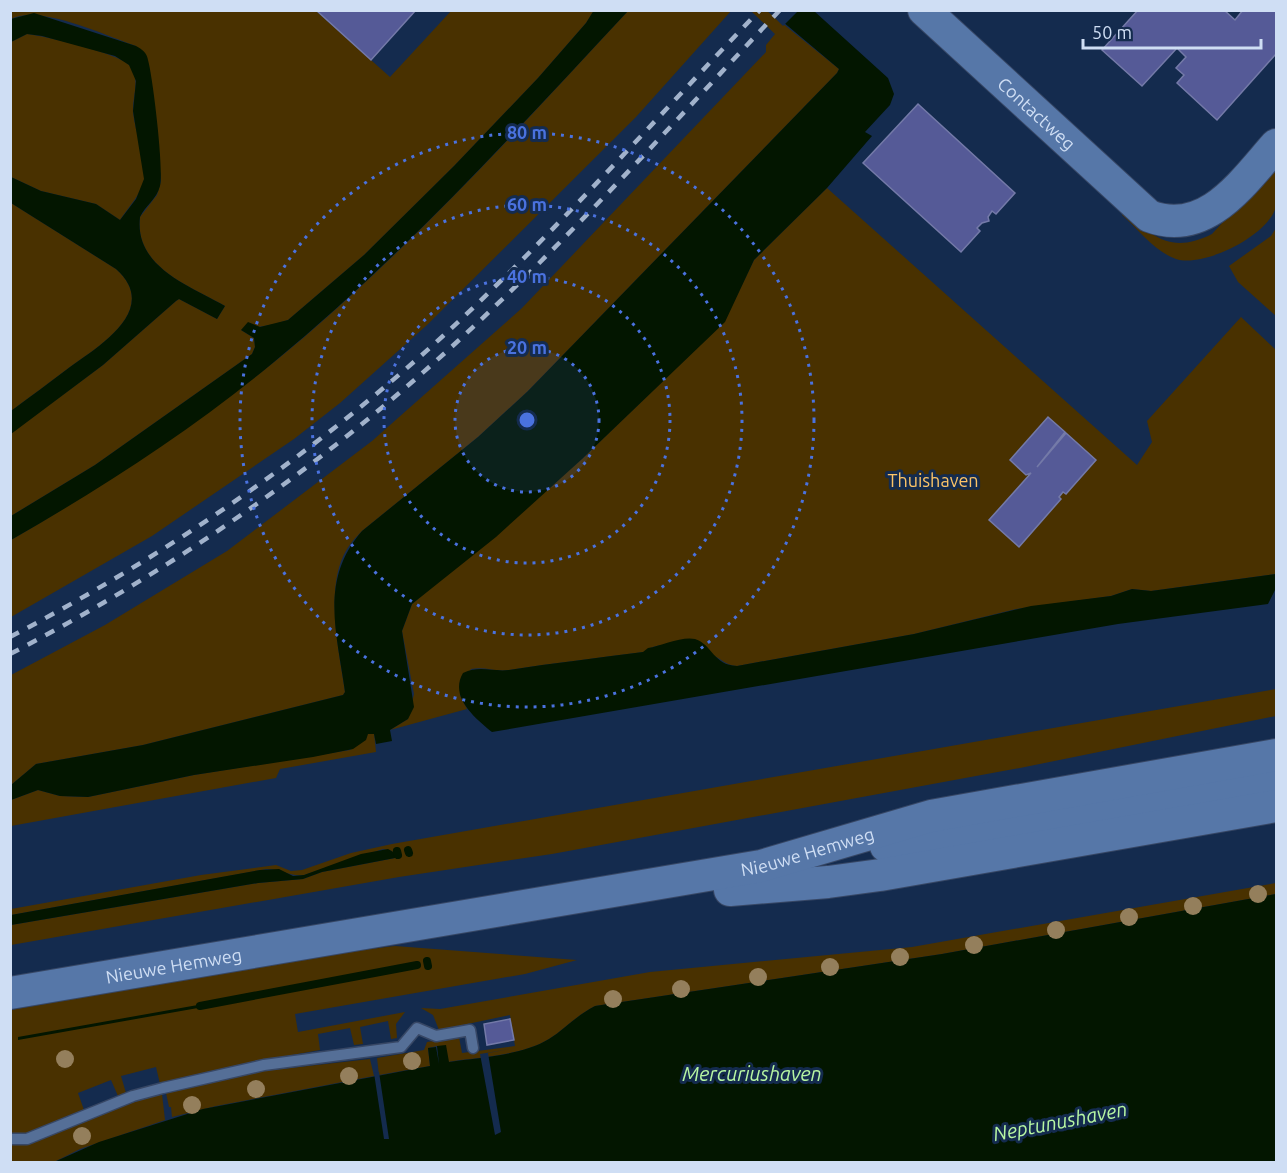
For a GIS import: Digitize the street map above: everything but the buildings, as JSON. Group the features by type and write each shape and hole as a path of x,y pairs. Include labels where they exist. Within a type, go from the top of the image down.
{"main road":[{"name":"Contactweg","path":"936,15 1149,216 1172,222 1196,219 1218,205 1276,145"},
{"name":"Nieuwe Hemweg","path":"10,993 760,866 931,816 1276,755"},
{"path":"760,866 1013,827 1276,781"},
{"name":"Nieuwe Hemweg","path":"337,937 405,936 480,930 704,892 828,882 1276,806"}],"lane":[{"path":"10,1139 27,1138 129,1098 163,1088 257,1067 401,1047 417,1028 436,1036 470,1030 473,1048"}],"green space":[{"path":"11,11 316,11 390,77 451,11 594,11 538,78 364,255 288,320 241,330 254,338 255,347 252,354 95,465 11,516 10,434 103,365 179,299 217,319 225,306 167,273 146,249 140,234 140,217 157,195 161,181 154,105 136,46 55,18 23,15 11,19"},
{"path":"628,11 731,11 636,117 427,325 340,403 294,439 152,536 11,617 11,540 161,446 233,394 302,339 429,221"},
{"path":"751,11 767,11 839,69 837,73 528,391 478,437 362,531 352,542 340,564 336,581 335,619 345,692 343,695 143,745 36,764 11,785 11,675 105,625 227,551 372,441 522,308 766,52 766,45 775,34"},
{"path":"27,34 64,41 110,55 128,64 135,75 133,112 145,172 140,191 120,220 96,204 41,191 11,177 11,42"},
{"path":"1276,164 1277,201 1271,217 1249,238 1234,247 1203,259 1176,259 1168,256 1154,246 1122,215 1124,210 1144,228 1164,240 1185,243 1198,240 1212,234"},
{"name":"Thuishaven","path":"827,188 1137,465 1152,442 1147,421 1241,317 1276,350 1276,574 1151,591 1132,589 1111,596 1016,609 914,634 737,666 696,649 677,645 658,645 644,652 509,670 471,669 460,695 467,709 390,730 408,719 414,694 402,631 412,604 582,459 724,322 754,260"},
{"path":"11,203 116,269 128,284 132,298 129,312 121,325 109,337 11,411"},
{"path":"1276,228 1276,316 1238,282 1229,266 1271,236"},
{"path":"1276,689 1276,716 1020,768 552,854 399,877 11,945 11,925 258,883 303,879 322,872 395,858 392,851 383,849 304,875 267,869 11,915 11,909 201,875 276,865 291,871 302,870 351,853 392,844"},
{"path":"374,733 376,752 280,769 276,778 11,826 11,800 38,790 60,796 88,797 194,775 350,750 366,739 367,734"},
{"path":"1276,883 1276,894 942,954 595,1006 549,1039 526,1049 448,1062 437,1046 428,1048 430,1066 379,1075 377,1058 424,1050 427,1042 459,1037 462,1053 515,1046 510,1015 439,1030 433,1015 421,1008 440,1009 650,972 912,947"},
{"path":"395,946 577,960 525,974 295,1014 298,1032 405,1012 396,1024 397,1038 391,1039 388,1021 360,1027 363,1044 354,1045 350,1028 318,1034 320,1050 253,1062 160,1084 156,1067 121,1076 126,1093 118,1096 111,1080 78,1093 84,1110 24,1134 11,1134 11,1010 321,955"},
{"path":"370,1059 374,1076 216,1106 172,1117 166,1093 264,1071"},
{"path":"162,1094 165,1120 80,1149 54,1162 11,1162 10,1145 29,1143 127,1104"}],"water":[{"path":"594,10 628,11 457,192 321,322 212,411 79,500 11,540 11,516 95,465 252,354 255,347 254,338 241,330 248,322 260,327 288,320 364,255 538,78 586,23"},
{"path":"770,11 814,11 888,78 894,94 890,105 865,132 872,136 827,188 754,260 725,322 582,459 496,537 412,604 402,631 414,707 408,719 390,730 392,741 376,744 374,734 368,734 366,740 353,749 313,757 194,775 88,797 60,796 38,790 11,800 11,785 36,764 143,745 343,695 345,692 334,608 336,588 340,569 362,531 478,437 528,391 837,73 839,69"},
{"path":"34,13 136,46 145,53 155,104 161,177 156,195 140,217 140,234 155,262 167,273 225,306 217,319 179,299 103,365 11,434 11,411 109,337 121,325 129,312 132,298 128,284 116,269 11,203 11,177 41,191 96,204 120,220 136,199 144,179 133,111 136,81 129,65 115,56 42,36 27,34 11,42 11,19"},
{"path":"1276,574 1276,588 1268,604 1118,624 492,732 472,714 459,690 463,673 469,671 509,670 643,652 648,648 690,638 701,642 723,662 737,666 914,634 1031,606 1111,596 1132,589 1151,591"},
{"path":"388,849 395,853 395,858 322,872 303,879 258,883 11,925 11,915 260,870 279,869 293,876 304,875 361,854"},
{"path":"1276,894 1276,1162 54,1162 99,1142 203,1109 430,1066 428,1048 436,1047 439,1064 437,1046 446,1045 449,1062 526,1049 549,1039 595,1006 942,954"},
{"path":"209,1003 209,1006 18,1040 18,1037"}],"pier":[{"path":"767,10 798,10 798,11 783,26"},
{"path":"510,1049 488,1053 501,1132 495,1135 480,1054"},
{"path":"379,1072 389,1139 384,1139 374,1073"}],"waterway":[{"path":"397,851 398,855"},
{"path":"427,961 428,966"},
{"path":"200,1006 417,965"}],"railway":[{"path":"10,637 125,572 181,537 290,462 393,380 443,336 525,257 760,10"},
{"path":"10,654 71,622 188,551 300,472 407,387 541,261 780,10"}],"water label":[{"name":"Mercuriushaven","path":"752,1073"},
{"name":"Neptunushaven","path":"1060,1121"}]}
